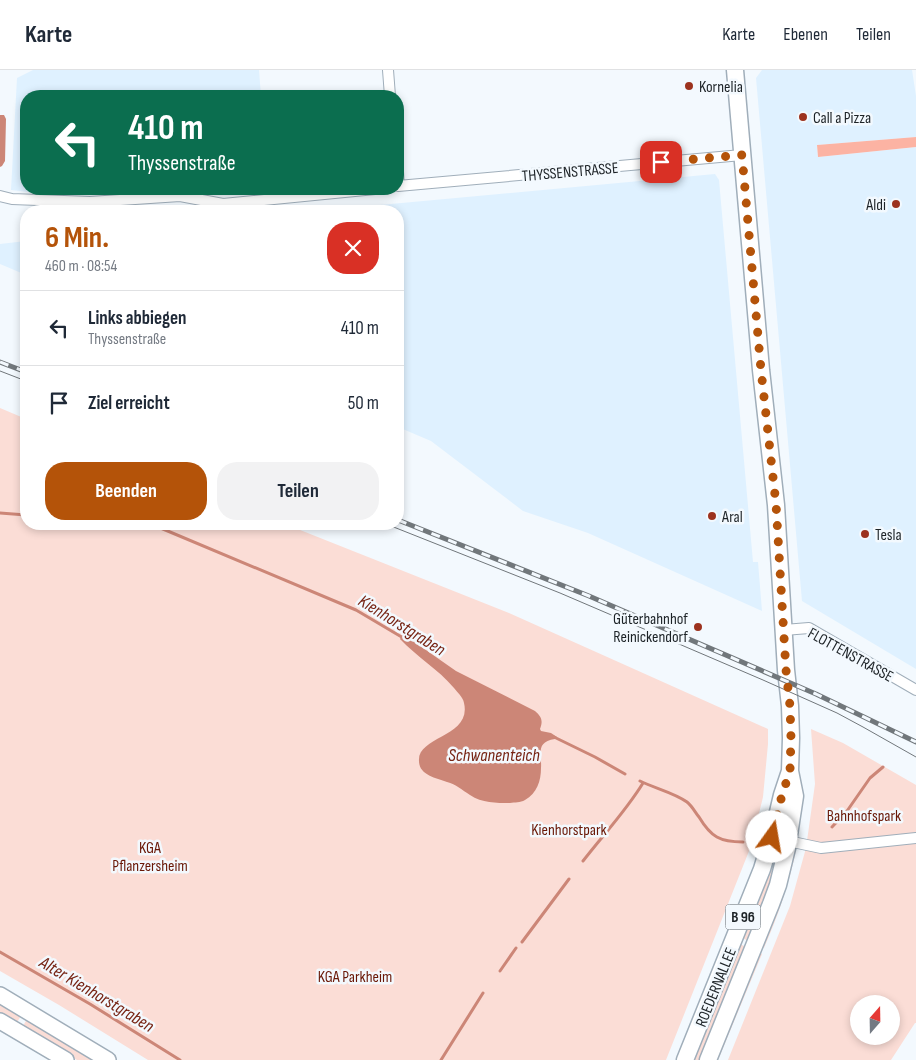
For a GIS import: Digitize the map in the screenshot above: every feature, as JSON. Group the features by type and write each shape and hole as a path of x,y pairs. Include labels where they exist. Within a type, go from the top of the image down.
{"main road":[{"name":"ROEDERNALLEE","path":"708,1060 780,878 795,796 790,771 790,706 776,504 761,370 735,70"},
{"name":"ROEDERNALLEE","path":"685,1060 762,869 790,771"},
{"path":"0,995 108,1060"},
{"path":"0,1022 66,1060"}],"street":[{"path":"388,70 390,90"},
{"name":"THYSSENSTRASSE","path":"404,185 742,155"},
{"path":"0,196 12,199 90,202 180,196 223,204 314,195"},
{"name":"FLOTTENSTRASSE","path":"784,630 809,628 916,690"},
{"path":"788,841 821,848 916,838"}],"shaded area":[{"path":"33,70 259,70 261,90 20,90 20,191 11,190 17,78"},
{"path":"762,70 912,70 916,96 916,137 817,145 818,157 916,147 916,669 802,601 756,78"},
{"path":"916,137 916,147 818,157 817,145"},
{"path":"715,174 719,180 753,562 758,562 762,611 588,533 523,511 431,441 404,430 404,205 380,205"},
{"path":"20,242 20,272 0,264 0,244"}],"green space":[{"name":"Kienhorstpark","path":"0,408 20,416 20,530 300,530 509,613 768,729 763,797 751,846 666,1060 148,1060 0,971"},
{"name":"Bahnhofspark","path":"811,729 843,743 916,785 916,1023 891,1060 728,1060 790,906 806,848 815,784"},
{"path":"783,830 770,887 749,941 742,938 780,831"},
{"path":"796,850 783,900 764,948 761,946 793,851"},
{"path":"739,944 747,947 701,1060 692,1060"},
{"path":"759,952 762,954 718,1060 715,1060"},
{"path":"0,1001 22,1014 16,1024 0,1015"},
{"path":"28,1017 99,1060 77,1060 22,1028"}],"water":[{"path":"0,115 4,115 6,119 5,161 0,167"},
{"name":"Schwanenteich","path":"403,634 456,671 535,711 541,719 541,731 551,733 557,737 542,746 539,782 529,797 521,802 510,803 484,801 422,770 419,761 421,753 426,746 453,730 460,723 464,714 464,703 448,681 400,639"}],"waterway":[{"name":"Kienhorstgraben","path":"0,513 20,515"},
{"name":"Kienhorstgraben","path":"165,530 356,610 405,639"},
{"name":"Kienhorstgraben","path":"554,737 625,774"},
{"name":"Kienhorstgraben","path":"832,827 847,811 870,778 883,767"},
{"name":"Kienhorstgraben","path":"640,781 687,802 712,834 717,837 728,841 743,842"},
{"name":"Alter Kienhorstgraben","path":"583,861 622,813 643,783"},
{"name":"Alter Kienhorstgraben","path":"522,942 569,879"},
{"name":"Alter Kienhorstgraben","path":"500,971 516,948"},
{"name":"Alter Kienhorstgraben","path":"0,952 90,1004 180,1060"},
{"name":"Alter Kienhorstgraben","path":"441,1060 483,993"}],"tram line":[{"path":"0,371 20,379"},
{"path":"401,530 560,593 763,680 837,713 916,757"}],"railway":[{"path":"0,362 20,370"},
{"path":"404,522 589,596 816,694 916,742"}],"place":[{"name":"Kornelia","path":"689,86"},
{"name":"Call a Pizza","path":"803,117"},
{"name":"Aldi","path":"896,204"},
{"name":"Aral","path":"712,516"},
{"name":"Tesla","path":"865,534"},
{"name":"Güterbahnhof Reinickendorf","path":"698,627"}],"route":[{"path":"661,162 742,155 761,370 776,504 786,670 790,706 790,771 772,837"}],"park label":[{"name":"KGA Pflanzersheim","path":"150,856"},
{"name":"KGA Parkheim","path":"355,976"}]}
